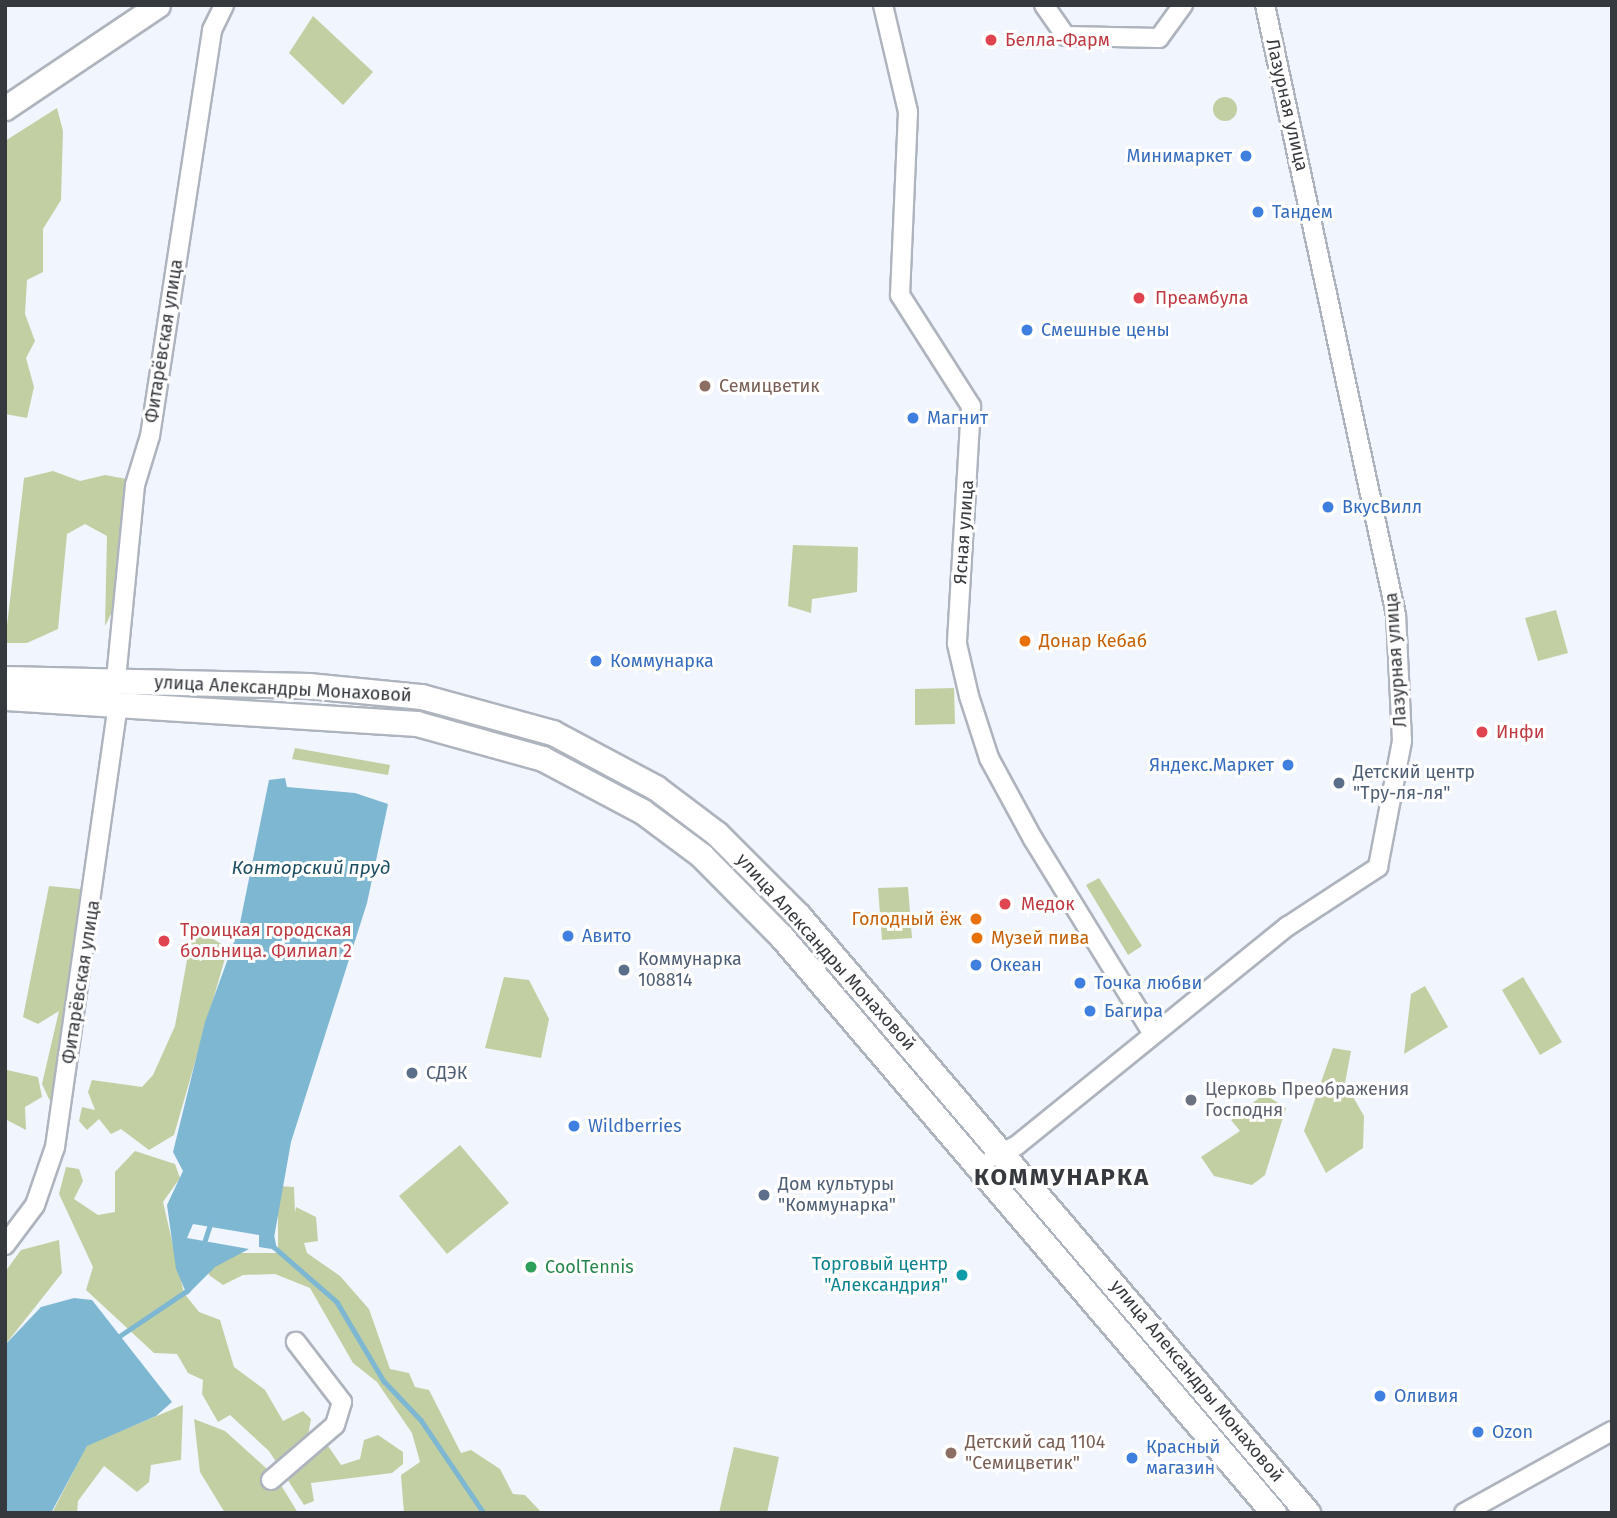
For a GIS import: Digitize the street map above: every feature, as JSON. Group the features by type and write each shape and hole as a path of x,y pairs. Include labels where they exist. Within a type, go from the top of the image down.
{"main road":[{"name":"улица Александры Монаховой","path":"5,679 116,680 422,697 517,720 623,767 687,810 773,888 1004,1152 1308,1513"},
{"name":"улица Александры Монаховой","path":"5,698 417,724 508,746 589,780 673,833 748,900 1274,1513"}],"street":[{"path":"5,108 158,5"},
{"name":"Фитарёвская улица","path":"116,680 135,485 150,436 212,30 224,5"},
{"name":"Ясная улица","path":"883,5 908,112 900,295 971,407 957,644 969,696 989,758 1033,839 1153,1034"},
{"path":"1044,5 1066,36 1159,38 1183,5"},
{"name":"Лазурная улица","path":"976,1164 1004,1152 1287,926 1378,867 1402,741 1396,615 1265,5"},
{"name":"Фитарёвская улица","path":"5,1245 36,1205 55,1147 99,875 118,707"},
{"path":"271,1480 335,1425 342,1402 296,1342"},
{"path":"1464,1513 1612,1431"}],"green space":[{"path":"313,16 373,72 343,105 289,53"},
{"path":"1225,97 1236,104 1237,109 1230,120 1225,121 1214,114 1213,109 1220,98"},
{"path":"57,108 63,131 61,200 43,229 43,272 27,280 25,314 35,341 26,358 34,387 27,418 5,414 5,141"},
{"path":"53,471 80,481 105,475 132,480 113,610 105,626 107,536 85,524 67,534 58,629 27,643 5,643 24,478"},
{"path":"793,545 858,547 857,592 812,599 811,613 788,606"},
{"path":"1556,610 1568,653 1538,661 1525,618"},
{"path":"954,688 955,724 915,725 915,689"},
{"path":"295,748 390,765 388,775 292,759"},
{"path":"1099,878 1142,946 1128,955 1086,885"},
{"path":"49,886 100,891 66,1107 49,1099 42,1084 59,1011 38,1024 23,1017"},
{"path":"908,887 912,938 882,940 878,888"},
{"path":"193,927 228,948 174,1135 149,1150 121,1129 111,1134 99,1119 87,1130 79,1121 82,1107 95,1110 88,1092 92,1080 142,1087 153,1075 175,1026"},
{"path":"504,977 529,980 549,1019 541,1058 485,1048"},
{"path":"1523,977 1562,1042 1540,1055 1502,990"},
{"path":"1425,986 1448,1027 1404,1054 1411,994"},
{"path":"1333,1048 1351,1051 1345,1083 1364,1116 1363,1148 1326,1173 1304,1131"},
{"path":"5,1055 7,1070 38,1077 42,1097 25,1107 26,1130 5,1119"},
{"path":"1264,1094 1286,1108 1265,1175 1252,1185 1214,1176 1201,1157 1240,1131 1231,1120"},
{"path":"460,1145 509,1203 447,1254 399,1196"},
{"path":"135,1151 175,1164 180,1178 163,1202 184,1293 199,1312 220,1320 234,1367 265,1390 283,1421 303,1411 311,1419 307,1441 324,1440 341,1465 360,1459 364,1440 378,1435 403,1452 403,1464 392,1473 311,1483 314,1501 304,1505 269,1451 230,1415 218,1422 202,1394 203,1380 188,1373 177,1354 154,1353 86,1290 93,1267 59,1194 66,1167 79,1169 83,1181 74,1199 98,1215 115,1212 115,1172"},
{"path":"278,1186 294,1187 295,1213 296,1207 316,1217 318,1241 304,1243 307,1253 340,1276 369,1309 390,1369 409,1373 415,1387 429,1390 461,1453 471,1450 500,1469 513,1494 525,1495 542,1513 404,1513 401,1475 420,1462 412,1433 377,1382 353,1363 310,1288 275,1274 243,1275 223,1285 209,1275 206,1261 229,1253 278,1253"},
{"path":"59,1240 62,1273 5,1345 5,1272 21,1250"},
{"path":"183,1405 181,1460 151,1465 149,1482 137,1492 104,1466 78,1501 77,1513 52,1513 87,1445"},
{"path":"194,1419 225,1431 276,1477 298,1513 225,1513 200,1472"},
{"path":"734,1447 779,1457 767,1513 719,1513"}],"water":[{"name":"Конторский пруд","path":"285,778 287,787 355,793 388,804 367,903 291,1142 272,1249 259,1247 259,1235 193,1224 187,1238 249,1249 215,1267 187,1295 176,1269 167,1205 183,1171 173,1152 205,1022 239,928 269,780"},
{"path":"74,1298 92,1300 172,1402 156,1416 87,1446 51,1513 5,1513 5,1345 41,1307"}],"waterway":[{"path":"203,1246 211,1221"},
{"path":"272,1237 274,1247 337,1302 384,1381 421,1420 484,1513"},
{"path":"118,1337 188,1290"}],"place":[{"name":"Белла-Фарм","path":"991,40"},
{"name":"Минимаркет","path":"1246,156"},
{"name":"Тандем","path":"1258,212"},
{"name":"Преамбула","path":"1139,298"},
{"name":"Смешные цены","path":"1027,330"},
{"name":"Семицветик","path":"705,386"},
{"name":"Магнит","path":"913,418"},
{"name":"ВкусВилл","path":"1328,507"},
{"name":"Донар Кебаб","path":"1025,641"},
{"name":"Коммунарка","path":"596,661"},
{"name":"Инфи","path":"1482,732"},
{"name":"Яндекс.Маркет","path":"1288,765"},
{"name":"Детский центр \"Тру-ля-ля\"","path":"1339,783"},
{"name":"Медок","path":"1005,904"},
{"name":"Голодный ёж","path":"976,919"},
{"name":"Авито","path":"568,936"},
{"name":"Музей пива","path":"977,938"},
{"name":"Троицкая городская больница. Филиал 2","path":"164,941"},
{"name":"Океан","path":"976,965"},
{"name":"Коммунарка 108814","path":"624,970"},
{"name":"Точка любви","path":"1080,983"},
{"name":"Багира","path":"1090,1011"},
{"name":"СДЭК","path":"412,1073"},
{"name":"Церковь Преображения Господня","path":"1191,1100"},
{"name":"Wildberries","path":"574,1126"},
{"name":"Дом культуры \"Коммунарка\"","path":"764,1195"},
{"name":"CoolTennis","path":"531,1267"},
{"name":"Торговый центр \"Александрия\"","path":"962,1275"},
{"name":"Оливия","path":"1380,1396"},
{"name":"Ozon","path":"1478,1432"},
{"name":"Детский сад 1104 \"Семицветик\"","path":"951,1453"},
{"name":"Красный магазин","path":"1132,1458"}],"district":[{"name":"КОММУНАРКА","path":"1062,1178"}]}
